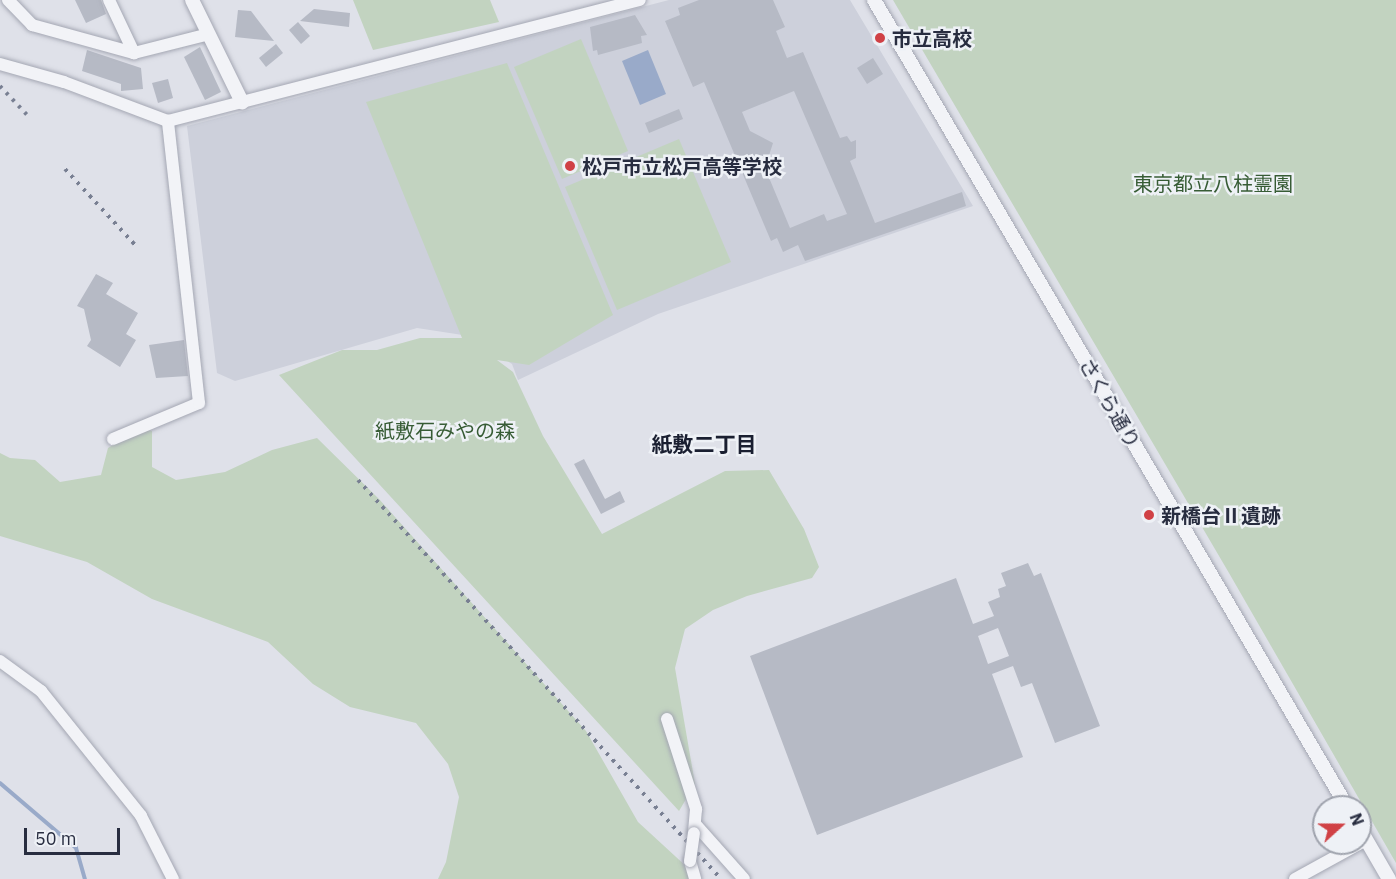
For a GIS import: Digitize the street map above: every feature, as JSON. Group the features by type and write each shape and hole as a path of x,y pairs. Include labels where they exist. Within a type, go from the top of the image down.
{"street":[{"path":"8,0 32,25 134,53 209,34"},
{"path":"109,0 134,53"},
{"path":"192,0 242,102"},
{"path":"1,63 64,82 168,121 640,0"},
{"name":"さくら通り","path":"874,0 1340,795"},
{"path":"113,439 199,403 168,121"},
{"path":"0,661 41,691 141,816 172,879"},
{"path":"667,719 688,777 695,829 690,861 695,879"},
{"path":"695,829 744,879"},
{"path":"1372,850 1389,879"},
{"path":"1295,879 1332,855"}],"shaded area":[{"name":"松戸市立松戸高等学校","path":"669,0 850,0 973,206 658,314 518,380 512,364 469,336 417,328 235,381 217,373 187,126"}],"green space":[{"path":"353,0 490,0 499,22 373,50"},
{"name":"東京都立八柱霊園","path":"893,0 1396,0 1396,863 1372,821 1372,795 1357,795"},
{"path":"581,39 628,151 562,179 514,67"},
{"name":"紙敷石みやの森","path":"507,63 613,315 529,365 497,360 513,372 543,436 602,534 725,471 769,470 804,529 819,567 812,578 747,596 713,610 685,629 675,668 695,784 679,811 279,375 342,350 377,350 420,338 462,338 366,102"},
{"path":"679,139 731,262 617,310 565,187"},
{"path":"140,428 152,431 152,467 176,480 225,472 272,450 317,438 379,499 586,731 638,822 700,879 438,879 446,862 459,797 448,764 416,723 350,707 313,684 268,642 152,599 87,562 0,536 0,453 10,458 35,460 60,482 101,475 108,448"}],"water":[{"path":"648,50 666,94 640,105 622,61"}],"building":[{"path":"75,0 101,0 106,14 86,23"},
{"path":"699,0 773,0 785,27 776,31 787,58 803,52 840,138 847,136 851,142 856,140 856,158 850,161 875,223 962,192 966,206 805,261 798,245 783,252 777,238 771,241 704,82 693,87 665,21 680,15 678,8","holes":["794,91 847,214 827,221 824,214 790,228 765,168 773,143 750,131 742,112"]},
{"path":"314,9 350,13 349,27 300,21"},
{"path":"238,10 251,11 274,41 235,37"},
{"path":"635,15 647,35 641,36 642,43 598,55 597,50 593,51 590,27"},
{"path":"298,22 310,36 301,44 289,30"},
{"path":"276,44 283,53 266,67 259,58"},
{"path":"200,47 221,92 205,100 184,57"},
{"path":"87,50 141,68 143,89 121,91 121,84 82,71"},
{"path":"873,58 883,74 867,84 857,68"},
{"path":"168,79 173,98 158,103 152,83"},
{"path":"679,109 683,119 649,133 645,123"},
{"path":"96,274 113,283 106,294 138,313 126,334 136,340 120,367 87,346 91,340 84,309 77,306"},
{"path":"184,340 188,376 156,378 149,345"},
{"path":"584,459 605,499 620,491 625,502 601,514 574,464"},
{"path":"1028,563 1034,576 1041,573 1100,726 1055,743 1032,683 1021,687 1013,666 992,674 1023,757 817,835 750,656 956,578 973,624 994,616 988,602 1000,597 998,589 1006,586 1001,573","holes":["998,628 1009,656 988,664 978,636"]}],"waterway":[{"path":"0,783 76,848 85,879"}],"railway":[{"path":"0,86 31,119"},
{"path":"65,169 136,246"},
{"path":"358,480 721,879"}],"place":[{"name":"市立高校","path":"880,38"},
{"name":"松戸市立松戸高等学校","path":"570,166"},
{"name":"新橋台Ⅱ遺跡","path":"1149,515"}],"district":[{"name":"紙敷二丁目","path":"704,444"}]}
